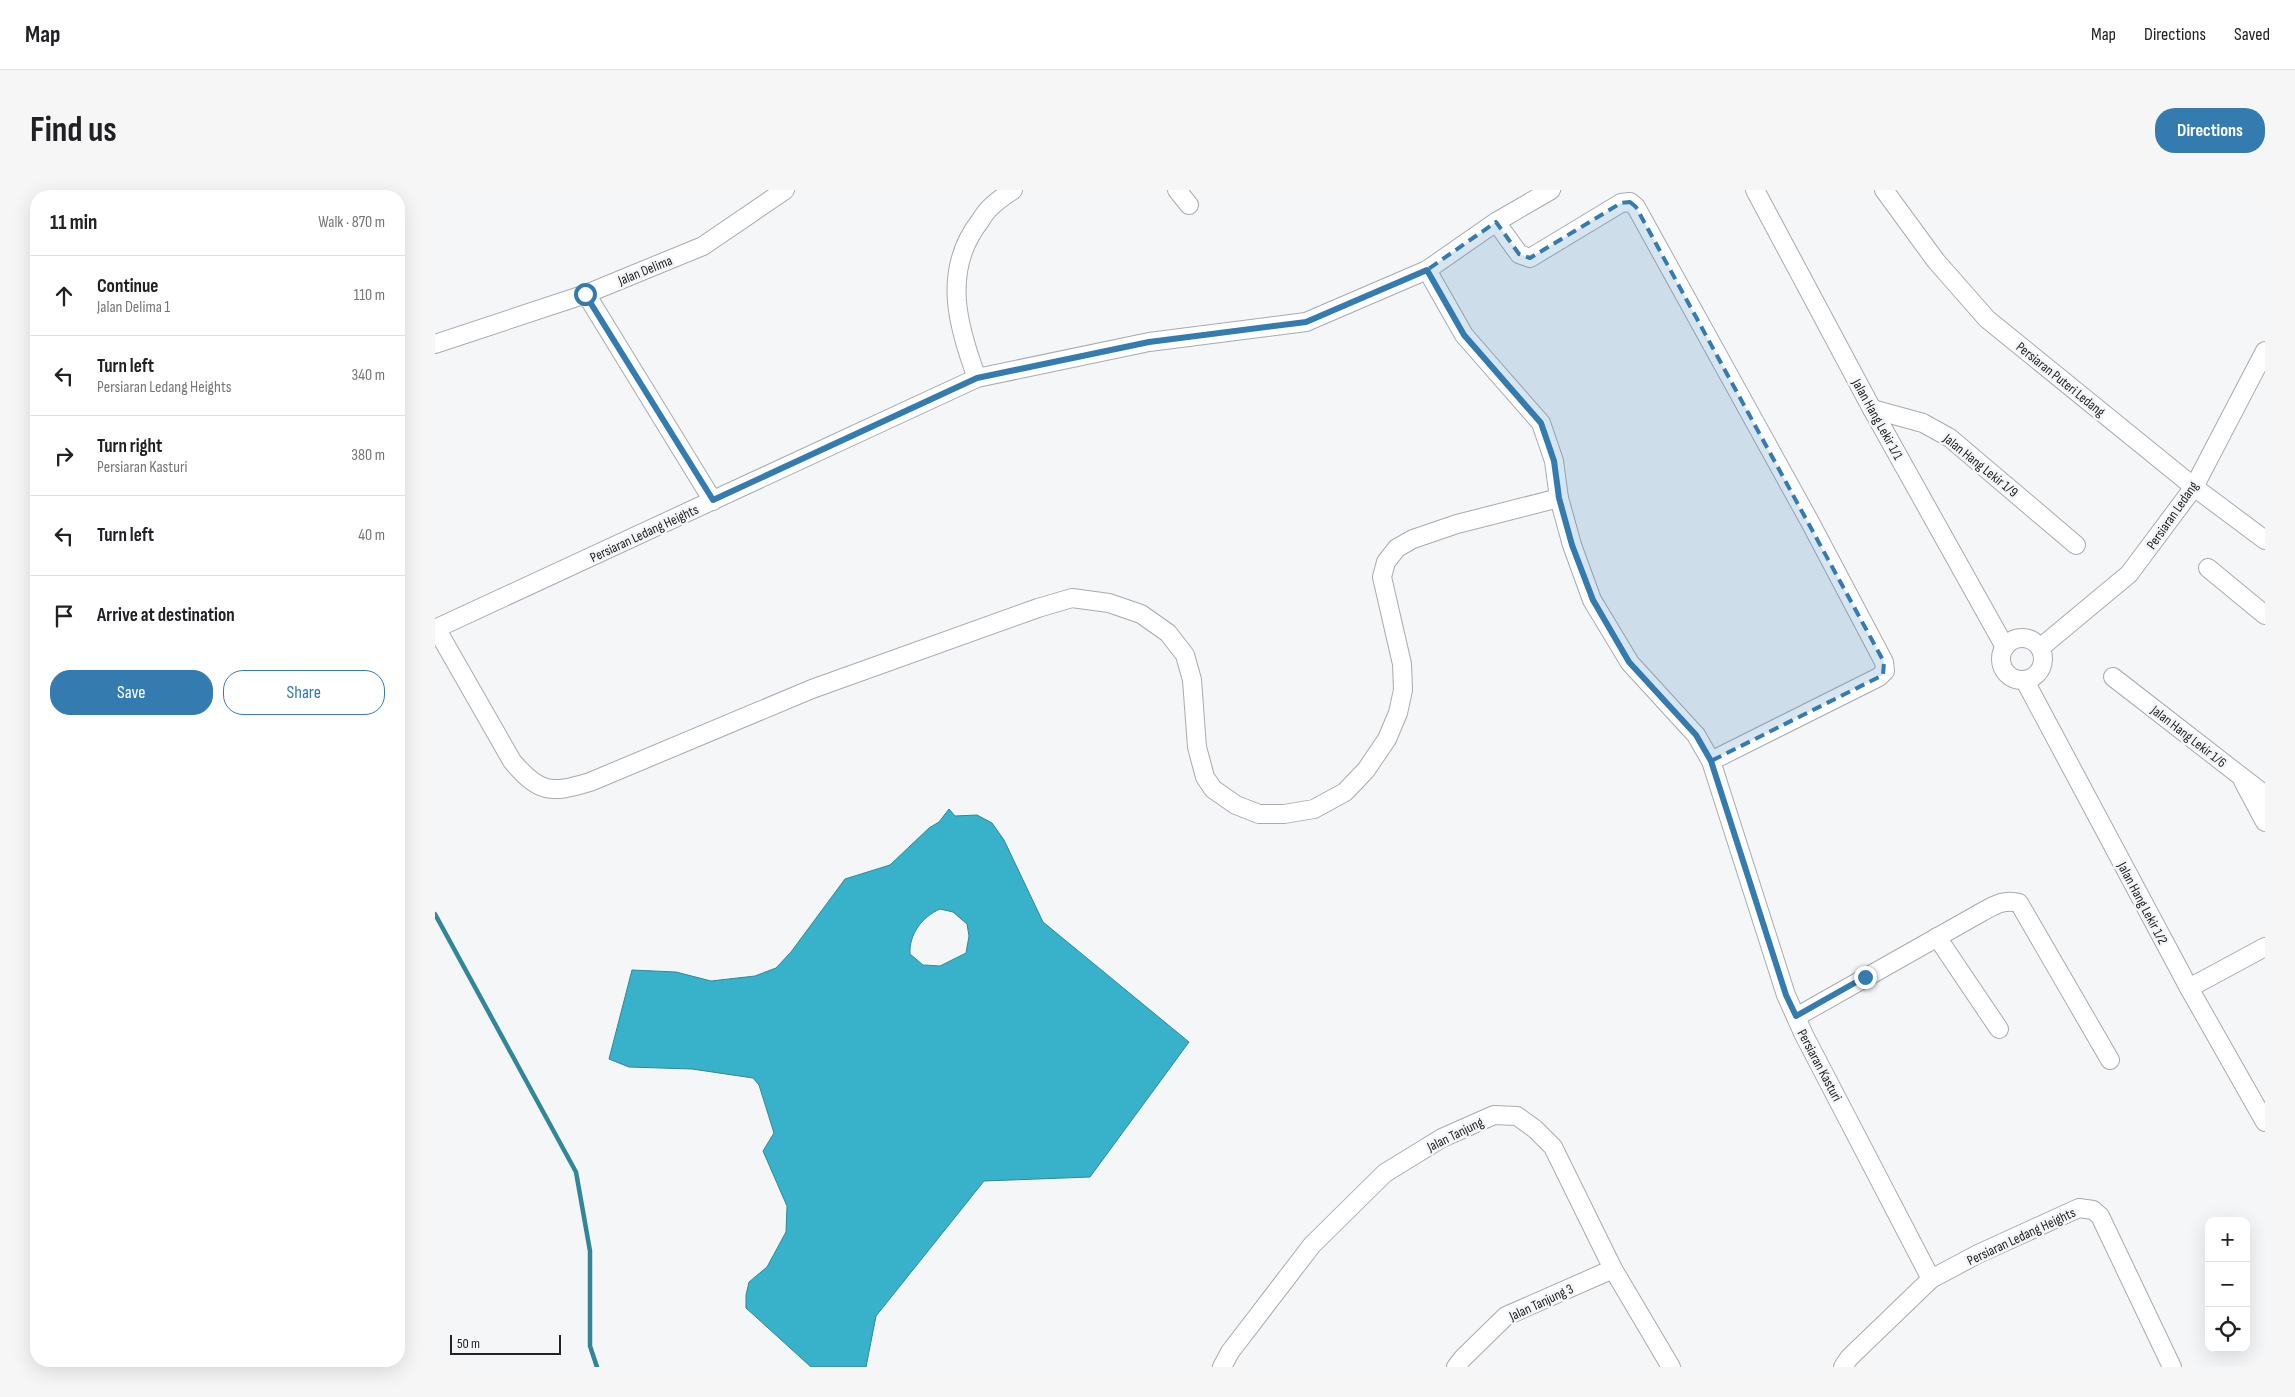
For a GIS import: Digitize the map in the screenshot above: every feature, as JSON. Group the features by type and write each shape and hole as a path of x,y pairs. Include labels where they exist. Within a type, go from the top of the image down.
{"street":[{"name":"Jalan Delima","path":"435,344 585,294 703,246 785,190"},
{"path":"977,378 965,346 956,299 958,263 970,234 985,214 1013,190"},
{"path":"1177,190 1189,205"},
{"name":"Persiaran Ledang Heights","path":"436,629 977,378 1149,342 1306,322 1427,270 1496,222 1551,190"},
{"name":"Jalan Hang Lekir 1/1","path":"1755,190 1872,408 2005,646"},
{"name":"Persiaran Puteri Ledang","path":"1884,190 1936,261 1987,319 2193,487 2265,540"},
{"path":"1496,222 1519,254 1530,258 1621,203 1629,202 1636,207 1884,662 1885,671 1879,677 1711,761"},
{"name":"Persiaran Kasturi","path":"1427,270 1464,335 1541,423 1554,461 1559,498 1572,545 1593,600 1629,662 1696,735 1711,761 1786,995 1931,1279"},
{"path":"585,294 713,500"},
{"name":"Persiaran Ledang","path":"2040,648 2129,574 2193,487 2265,351"},
{"name":"Jalan Hang Lekir 1/9","path":"1872,408 1923,423 1950,438 2076,544"},
{"path":"436,629 512,761 527,779 545,788 563,790 590,782 811,689 1038,608 1072,598 1109,603 1141,614 1168,633 1185,656 1192,680 1197,747 1205,777 1213,789 1236,805 1259,814 1284,814 1314,809 1345,792 1366,770 1387,739 1398,712 1403,690 1403,673 1382,577 1386,562 1397,548 1413,539 1457,524 1559,498"},
{"path":"2208,568 2265,615"},
{"path":"2016,639 2030,640 2040,648 2043,655 2041,669 2037,674 2025,681 2011,678 2002,667 2001,653 2005,646 2016,639"},
{"name":"Jalan Hang Lekir 1/6","path":"2113,677 2265,795"},
{"name":"Jalan Hang Lekir 1/2","path":"2025,681 2189,988 2265,1122"},
{"path":"2239,774 2265,822"},
{"path":"1796,1016 2001,902 2010,901 2019,903 2110,1060"},
{"path":"1937,937 1999,1029"},
{"path":"2189,988 2265,947"},
{"name":"Jalan Tanjung","path":"1222,1367 1230,1352 1312,1245 1385,1174 1442,1138 1494,1115 1517,1116 1535,1129 1553,1147 1613,1269 1671,1367"},
{"name":"Persiaran Ledang Heights","path":"1843,1367 1862,1345 1931,1279 1978,1254 2079,1208 2093,1210 2100,1216 2172,1367"},
{"name":"Jalan Tanjung 3","path":"1455,1367 1506,1316 1613,1269"}],"highlighted area":[{"path":"1630,202 1636,207 1884,662 1883,675 1711,761 1696,735 1630,663 1592,600 1572,545 1559,498 1554,461 1541,423 1464,335 1427,270 1496,222 1519,254 1530,258 1621,203"}],"water":[{"path":"949,809 955,816 977,815 992,823 1004,840 1043,922 1189,1042 1090,1177 984,1181 876,1316 866,1367 811,1367 746,1308 749,1282 767,1267 786,1232 787,1206 763,1151 774,1133 759,1085 753,1078 692,1069 629,1067 609,1059 632,970 676,972 711,981 755,976 776,968 791,952 845,879 890,865 929,828 939,822","holes":["940,909 953,912 967,924 969,936 966,953 940,966 923,965 910,954 914,933 922,921 934,912"]}],"waterway":[{"path":"435,914 576,1172 590,1251 590,1346 597,1367"}],"route":[{"path":"585,294 713,500 977,378 1149,342 1306,322 1427,270 1464,335 1541,423 1554,461 1559,498 1572,545 1593,600 1629,662 1696,735 1711,761 1786,995 1796,1016 1865,977"}]}
